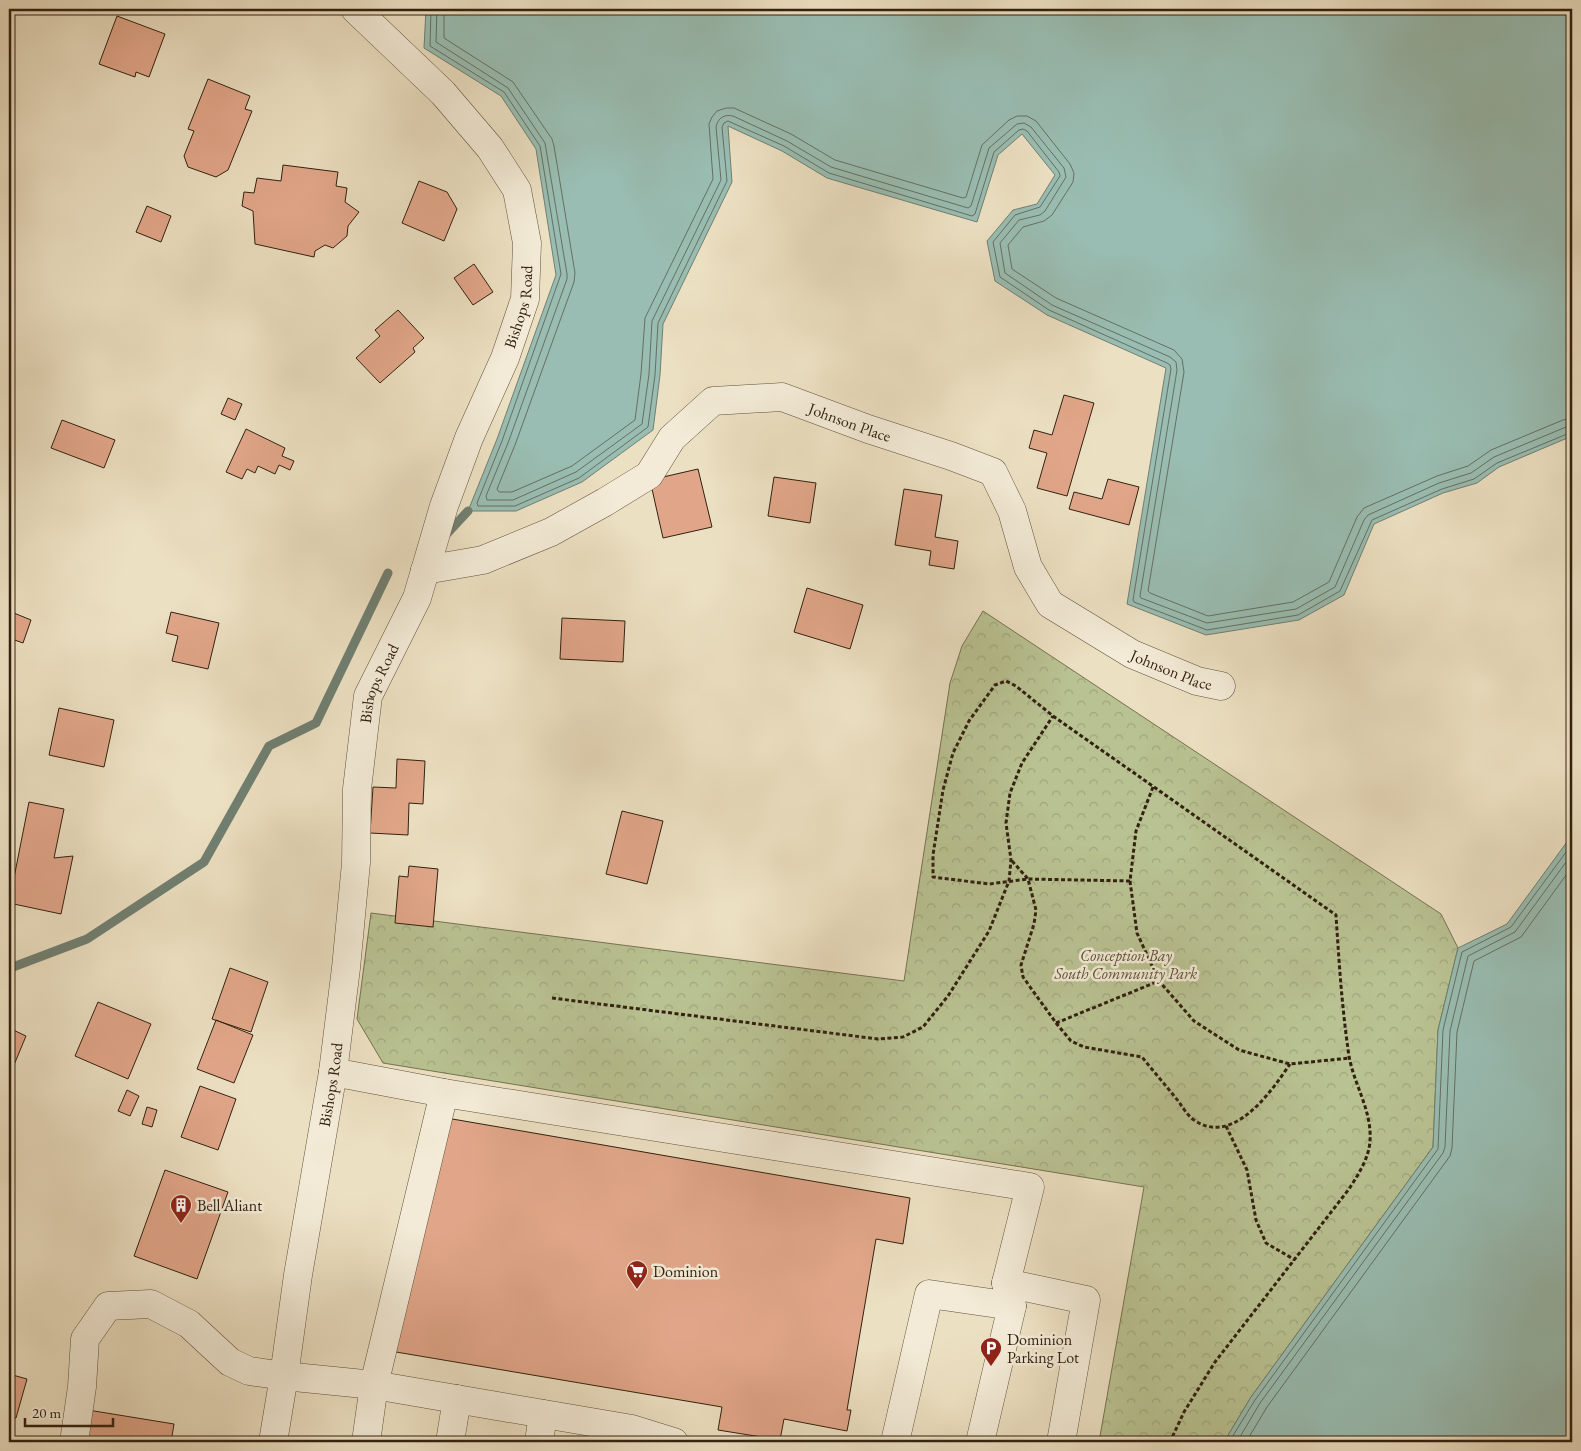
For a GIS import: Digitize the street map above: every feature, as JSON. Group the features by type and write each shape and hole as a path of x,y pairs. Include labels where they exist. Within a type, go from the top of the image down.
{"street":[{"name":"Bishops Road","path":"272,1442 284,1376 298,1275 333,1072 346,968 356,863 357,789 368,696 417,598 444,506 469,438 505,358 525,298 527,243 518,190 490,148 443,93 356,9"},
{"name":"Johnson Place","path":"425,570 482,560 551,532 605,502 649,475 672,438 713,401 782,397 868,430 951,456 993,472 1012,511 1028,567 1050,604 1132,654 1197,681 1221,686"},
{"path":"333,1072 444,1093 1030,1187 980,1442"},
{"path":"366,1442 374,1385 444,1093"},
{"path":"895,1442 929,1294 1009,1295 1086,1300 1061,1442"},
{"path":"74,1442 82,1387 85,1339 108,1306 151,1304 189,1324 230,1362 248,1371 374,1385 543,1414 631,1435 674,1442"},
{"path":"450,1442 457,1400"},
{"path":"539,1442 543,1414"}],"path":[{"path":"1130,881 1028,879 989,884 933,877 933,855 943,790 953,753 969,721 995,685 1006,681 1016,686 1053,716 1336,915 1342,999 1350,1058 1368,1114 1370,1142 1363,1165 1349,1190 1215,1362 1184,1412 1170,1442"},
{"path":"552,998 878,1039 903,1037 923,1027 948,996 989,931 1009,881 1011,860 1006,823 1010,792 1022,763 1053,716"},
{"path":"1153,787 1136,831 1130,881 1137,933 1159,982 1194,1021 1239,1050 1290,1064 1350,1058"},
{"path":"1011,860 1028,879 1036,910 1034,924 1021,964 1023,977 1071,1041 1084,1047 1142,1057 1193,1119 1208,1127 1226,1126 1248,1114 1271,1092 1290,1064"},
{"path":"1056,1023 1159,982"},
{"path":"1226,1126 1247,1170 1256,1220 1266,1243 1295,1260"}],"green space":[{"name":"Conception Bay South Community Park","path":"983,611 1441,914 1458,948 1438,1030 1433,1147 1251,1397 1224,1442 1099,1442 1144,1187 383,1063 357,1019 371,913 904,981 950,683 962,646"}],"water":[{"path":"426,9 1572,9 1572,436 1499,467 1477,483 1443,493 1374,524 1344,595 1299,620 1206,635 1127,604 1166,368 1047,315 995,281 987,241 1013,210 1037,204 1055,175 1022,134 998,155 977,222 827,178 782,151 728,126 732,182 663,324 660,375 653,430 582,482 516,511 468,511 497,439 556,275 536,149 501,96 424,48"},
{"path":"1572,835 1572,1442 1224,1442 1251,1397 1433,1147 1438,1030 1458,948 1507,924"}],"building":[{"path":"117,16 165,34 149,77 136,72 135,77 99,64"},
{"path":"208,79 250,96 245,109 252,111 228,170 216,177 188,167 184,156 194,131 188,129"},
{"path":"283,165 338,172 336,186 347,188 345,202 359,212 348,226 347,236 333,248 325,245 315,251 314,257 255,244 253,211 242,206 244,192 254,193 257,178 281,181"},
{"path":"419,181 447,192 457,209 444,241 402,223"},
{"path":"147,206 171,216 161,242 136,232"},
{"path":"474,264 493,292 473,305 454,278"},
{"path":"398,310 424,338 413,348 415,352 380,383 356,358 380,336 375,330"},
{"path":"1064,395 1094,403 1067,496 1037,488 1047,453 1029,448 1034,430 1052,435"},
{"path":"228,398 242,404 235,420 221,414"},
{"path":"62,420 115,440 104,468 51,448"},
{"path":"246,429 285,448 282,456 294,461 290,470 279,465 275,474 258,466 255,473 247,469 242,479 226,472"},
{"path":"698,469 712,527 663,538 650,480"},
{"path":"774,477 816,483 810,523 768,516"},
{"path":"1108,479 1139,487 1129,525 1069,509 1074,492 1102,499"},
{"path":"904,489 942,495 935,537 958,541 954,569 929,565 931,551 895,545"},
{"path":"807,588 863,605 850,649 794,632"},
{"path":"9,611 31,620 23,643 9,638"},
{"path":"171,612 219,623 208,669 172,661 178,636 166,633"},
{"path":"562,618 625,621 623,662 560,659"},
{"path":"59,708 114,720 104,767 49,755"},
{"path":"397,759 425,761 423,804 409,803 408,835 370,833 373,787 396,788"},
{"path":"29,802 64,809 54,858 73,856 61,914 9,903"},
{"path":"622,811 663,821 647,884 606,874"},
{"path":"409,866 438,869 433,927 395,923 399,876 408,877"},
{"path":"230,968 268,982 251,1032 212,1019"},
{"path":"98,1002 151,1024 128,1079 75,1056"},
{"path":"216,1020 253,1035 234,1083 197,1069"},
{"path":"9,1028 26,1036 9,1077"},
{"path":"200,1086 236,1099 218,1150 181,1137"},
{"path":"127,1090 139,1096 130,1116 118,1111"},
{"path":"147,1107 157,1110 152,1127 142,1124"},
{"name":"Dominion","path":"435,1116 910,1198 903,1244 876,1239 847,1410 851,1410 847,1431 784,1419 780,1440 718,1430 722,1407 396,1352"},
{"name":"Bell Aliant","path":"165,1170 228,1192 197,1279 134,1256"},
{"path":"9,1374 27,1379 16,1418 9,1416"},
{"path":"88,1410 174,1424 171,1442 83,1442"}],"waterway":[{"path":"443,538 468,511"},
{"path":"9,971 13,967 87,939 204,862 269,746 316,723 388,573"}],"place":[{"name":"Bell Aliant","path":"181,1224"},
{"name":"Dominion","path":"637,1290"},
{"name":"Dominion Parking Lot","path":"991,1367"}]}
